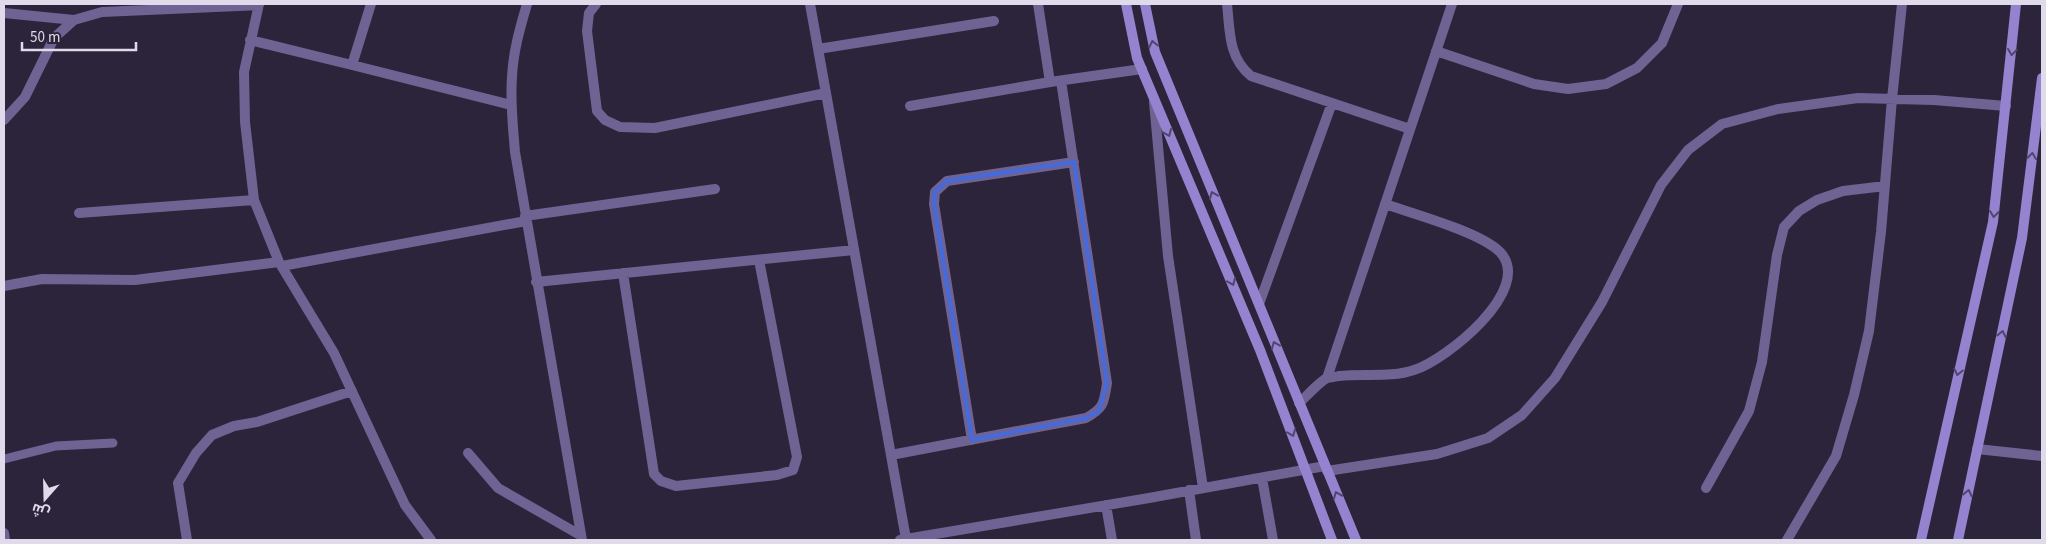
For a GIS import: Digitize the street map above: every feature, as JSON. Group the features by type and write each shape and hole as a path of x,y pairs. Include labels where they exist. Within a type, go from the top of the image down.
{"street":[{"path":"352,65 371,4"},
{"path":"527,4 518,36 513,66 511,105 515,152 581,538"},
{"path":"596,4 590,13 587,31 597,111 605,120 620,127 655,128 826,93"},
{"path":"810,4 891,455 902,540 1306,470 1437,454 1488,438 1522,415 1555,378 1602,302 1661,185 1688,150 1722,124 1778,108 1858,98 1934,100 2006,106"},
{"path":"1038,4 1050,82"},
{"path":"1126,4 1137,58 1260,350 1332,540"},
{"path":"1145,4 1155,52 1356,540"},
{"path":"1227,4 1232,44 1240,67 1251,76 1410,129"},
{"path":"1299,403 1327,378 1452,4"},
{"path":"1436,50 1534,84 1568,89 1606,84 1637,68 1662,43 1678,4"},
{"path":"1787,540 1836,456 1854,395 1868,330 1885,186 1902,4"},
{"path":"1921,540 1993,222 2016,4"},
{"path":"4,13 74,20 102,12 259,5 244,72 245,122 254,200 281,264 334,353 405,505 431,540"},
{"path":"4,120 25,97 54,38 74,20"},
{"path":"818,50 994,21"},
{"path":"250,40 511,105"},
{"path":"910,106 1050,82 1142,69"},
{"path":"1958,540 2022,238 2039,135 2042,78"},
{"path":"891,455 1086,418 1099,411 1105,398 1107,383 1062,81"},
{"path":"1154,97 1168,256 1203,488"},
{"path":"1259,304 1332,103"},
{"path":"972,440 934,204 935,192 947,181 1074,162"},
{"path":"1706,488 1749,411 1762,362 1777,255 1784,227 1799,211 1817,200 1843,190 1885,186"},
{"path":"4,286 42,279 135,280 281,264 526,219 715,189"},
{"path":"79,213 254,200"},
{"path":"1327,378 1414,370 1464,340 1487,317 1505,286 1508,266 1500,252 1477,236 1385,204"},
{"path":"536,282 854,250"},
{"path":"623,273 654,474 661,481 676,486 777,475 793,470 797,457 759,260"},
{"path":"187,540 178,483 196,453 212,435 234,426 257,422 352,391"},
{"path":"1977,449 2042,456"},
{"path":"468,453 498,488 581,538"},
{"path":"1262,478 1273,540"},
{"path":"1189,490 1196,540"},
{"path":"1106,506 1112,540"},
{"path":"4,533 5,540"}],"lane":[{"path":"4,459 56,446 113,443"}],"highlighted area":[{"path":"1074,162 1107,383 1099,411 1086,418 972,440 934,204 935,192 947,181"}]}
